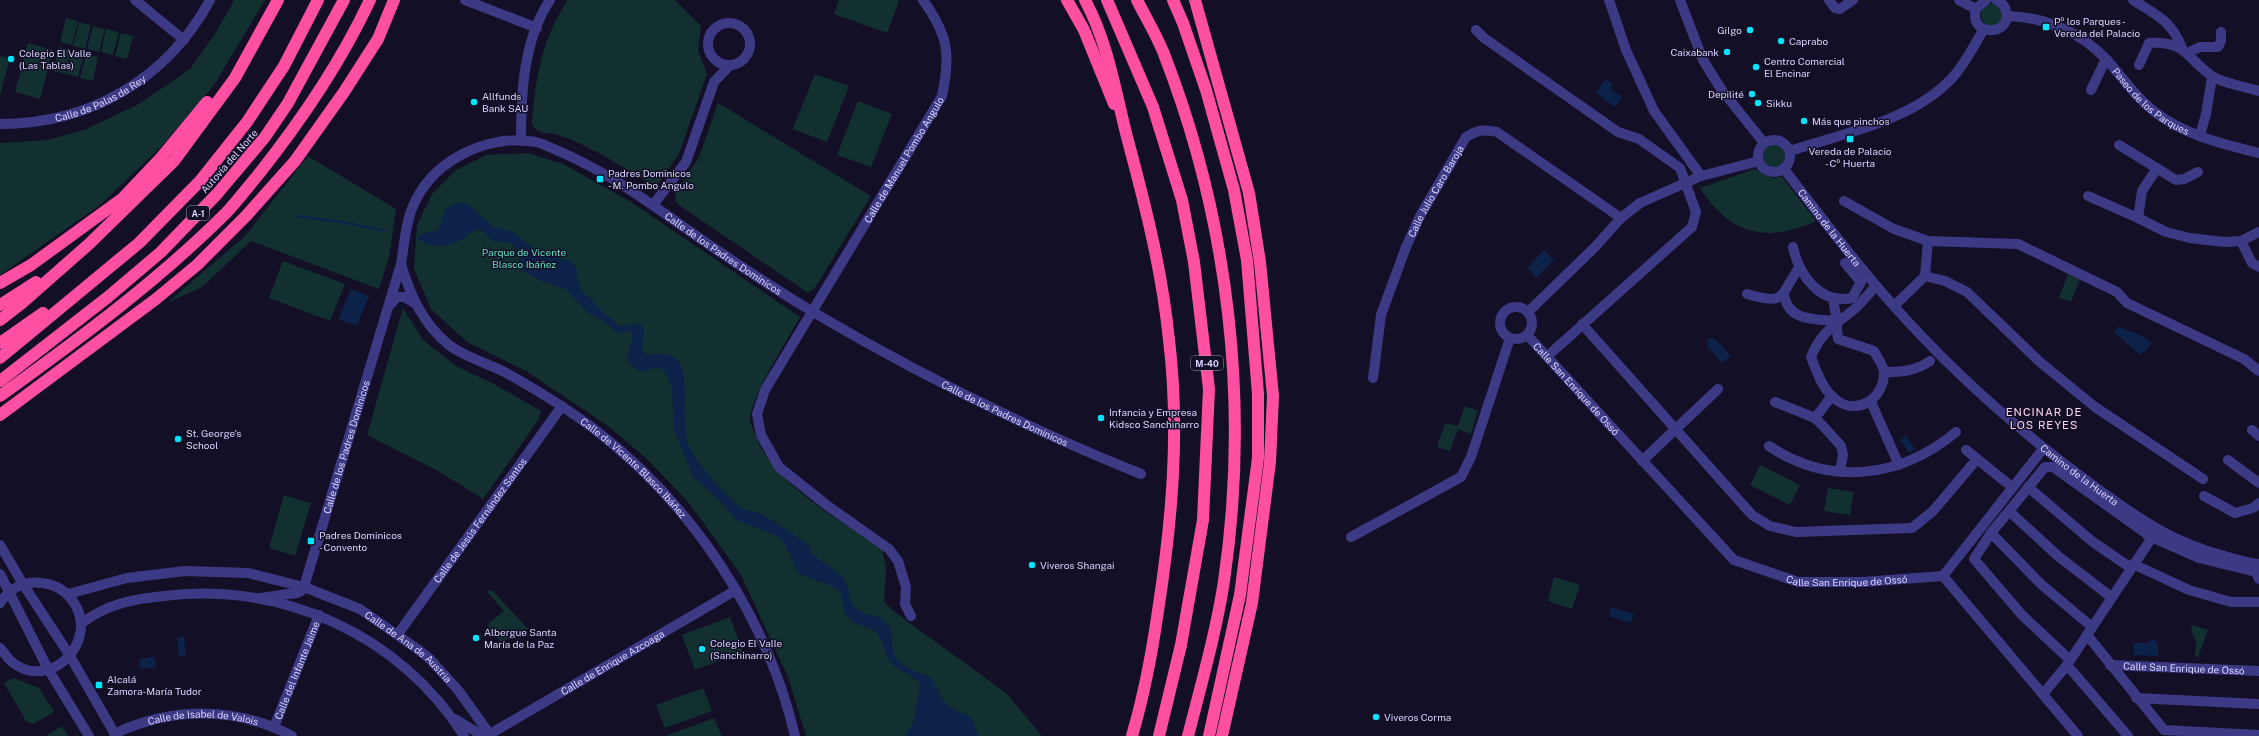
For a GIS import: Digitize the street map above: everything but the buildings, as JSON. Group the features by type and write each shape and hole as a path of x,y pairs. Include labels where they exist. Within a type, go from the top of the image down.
{"highway":[{"path":"0,320 22,303 89,244 174,161 235,78 278,0"},
{"name":"Autovía del Norte","path":"0,358 139,243 200,181 247,122 284,66 318,0"},
{"name":"Autovía del Norte","path":"0,381 108,297 161,252 217,194 265,137 288,103 344,0"},
{"path":"0,396 148,285 228,210 279,148 326,80 370,0"},
{"path":"0,415 156,299 197,265 246,216 295,161 344,92 378,39 394,0"},
{"path":"1067,0 1084,30 1128,137"},
{"path":"1085,0 1114,75 1151,227 1168,327 1173,410 1174,475 1164,571 1151,656 1132,736"},
{"name":"M-40","path":"1107,0 1153,107 1182,200 1194,262 1209,389 1203,520 1181,645 1159,736"},
{"name":"M-40","path":"1137,0 1163,52 1182,104 1207,191 1222,261 1234,388 1235,458 1231,519 1223,582 1188,736"},
{"path":"1173,0 1183,23 1206,90 1234,190 1247,260 1258,394 1258,458 1240,594 1209,736"},
{"path":"1195,0 1249,192 1260,262 1273,396 1270,462 1252,603 1222,736"},
{"path":"0,283 31,265 123,198 186,128 219,88 235,78"},
{"path":"0,343 41,314 103,263 139,243"},
{"path":"0,305 27,289 60,263 89,244"},
{"path":"0,405 57,367 97,344"}],"street":[{"path":"135,0 184,40"},
{"name":"Calle de Palas de Rey","path":"0,124 56,119 100,104 139,83 165,60 184,40 210,0"},
{"path":"465,0 537,28"},
{"path":"521,141 522,86 527,56 537,28 550,0"},
{"name":"Calle de Manuel Pombo Angulo","path":"912,616 905,604 906,587 898,561 889,548 828,506 779,467 761,435 757,414 765,390 942,96 948,69 946,50 936,19 923,0"},
{"path":"1609,0 1626,50 1654,111 1701,176"},
{"path":"1680,0 1703,60 1721,89 1764,143"},
{"path":"1830,0 1835,8 1840,9 1853,0"},
{"path":"1959,0 1976,8"},
{"path":"1976,8 1986,0"},
{"path":"1976,8 1977,23 1989,31 1999,29 2006,21 2007,16 2004,5 1996,0"},
{"name":"Paseo de los Parques","path":"2133,0 2161,17 2176,33 2185,50 2212,77 2258,89"},
{"name":"Paseo de los Parques","path":"2007,16 2022,16 2047,22 2068,30 2086,41 2106,59 2138,97 2154,112 2176,126 2200,136 2259,153"},
{"path":"653,205 686,162 714,82 713,58 708,48 708,39 712,31 719,26 727,23 736,24 746,32 751,44 749,53 744,60 729,66 714,82"},
{"path":"1790,151 1910,110 1937,93 1953,77 1984,29"},
{"path":"1476,30 1484,38 1618,132 1639,139 1680,168 1696,212 1692,227 1552,352"},
{"path":"2185,50 2200,47 2218,47 2221,41 2221,32"},
{"name":"Paseo de los Parques","path":"2139,65 2149,43 2163,42 2185,50"},
{"path":"713,58 722,64 729,66"},
{"name":"Paseo de los Parques","path":"2091,90 2106,59"},
{"name":"Paseo de los Parques","path":"2200,136 2206,114 2212,77"},
{"name":"Calle Julio Caro Baroja","path":"1373,378 1381,316 1406,247 1420,216 1466,137 1476,131 1484,129 1497,132 1621,218"},
{"path":"1776,139 1782,141 1790,151 1789,164 1784,169 1772,172 1762,166 1759,161 1758,154 1764,143 1776,139"},
{"name":"Calle de los Padres Dominicos","path":"304,587 401,264 406,227 412,209 429,180 448,163 469,150 491,143 521,141 538,142 584,162 653,205 716,249 812,311 956,391 1037,430 1140,474"},
{"path":"2119,145 2176,180 2184,179 2198,172"},
{"path":"1528,312 1595,247 1621,218 1640,203 1701,176 1759,161"},
{"path":"2138,218 2142,191 2157,168"},
{"name":"Camino de la Huerta","path":"1784,169 1876,286 1894,306 1963,378 2043,449 2154,533 2202,550 2259,564"},
{"path":"2088,196 2166,232 2190,238 2224,242 2241,240 2259,232"},
{"path":"1844,201 1894,229 1928,241 2018,244 2117,292 2127,303 2244,359 2259,370"},
{"path":"2241,240 2252,263 2259,267"},
{"path":"1894,306 1925,276 1928,241"},
{"path":"1793,247 1799,268 1810,284 1825,295 1834,299 1833,308 1837,321 1836,330 1838,339 1874,351 1884,372 1881,389 1871,402 1859,406 1848,405 1832,396 1821,382 1812,357 1818,341 1837,321 1853,310 1876,286"},
{"name":"Camino de la Huerta","path":"1834,299 1852,298 1861,282 1845,263"},
{"name":"Calle de Vicente Blasco Ibáñez","path":"401,264 408,288 426,321 450,345 509,374 562,406 598,432 630,458 690,521 736,590 762,639 790,714 795,736"},
{"path":"1747,294 1765,300 1778,300 1784,295 1799,268"},
{"path":"1925,276 1945,281 1967,292 2040,362 2095,408 2202,479"},
{"path":"1784,295 1790,311 1797,315 1814,320 1837,321"},
{"path":"388,307 397,297 404,297 416,304"},
{"path":"1514,307 1528,312 1532,324 1527,335 1519,339 1510,338 1504,334 1500,321 1503,314 1514,307"},
{"path":"1582,324 1752,514 1770,526 1796,532 1912,528 1933,512 1977,459"},
{"name":"Calle San Enrique de Ossó","path":"1527,335 1734,560 1798,582 1863,582 1944,576"},
{"path":"1351,537 1461,477 1471,457 1510,338"},
{"path":"1884,372 1905,372 1921,367 1930,361"},
{"path":"1642,461 1677,430 1718,389"},
{"path":"1815,418 1832,396"},
{"path":"1775,402 1815,418 1841,446 1843,455 1840,472"},
{"path":"1871,402 1899,465"},
{"name":"Calle de Jesús Fernández Santos","path":"398,634 562,406"},
{"path":"1769,446 1788,459 1805,465 1840,472 1879,471 1924,455 1956,432"},
{"path":"2043,449 1944,576 2078,736"},
{"path":"1966,450 2007,483"},
{"path":"2228,460 2259,483"},
{"path":"2128,736 2069,662 2022,615 1974,559 1991,533 2028,487 2045,467 2053,467 2154,533 2199,558 2256,572 2259,579"},
{"path":"2028,487 2092,542 2132,566 2189,590 2231,602 2259,602"},
{"path":"2204,496 2235,513 2253,508 2259,503 2259,498"},
{"path":"2009,511 2058,556 2111,597"},
{"name":"Calle San Enrique de Ossó","path":"1991,533 2089,631 2110,665 2164,730 2259,735"},
{"path":"2043,694 2069,662 2154,533"},
{"path":"0,545 23,584 70,656 115,735"},
{"name":"Calle de Ana de Austria","path":"68,594 127,578 185,571 248,573 304,587 360,609 398,634 430,659 458,690 490,735"},
{"path":"0,574 8,593 48,669 89,736"},
{"path":"0,603 8,593 23,584 36,582 51,584 68,594 77,606 82,623 80,640 70,656 60,664 48,669 25,668 11,661 0,648"},
{"name":"Calle de Ana de Austria","path":"260,598 296,593 301,591 304,587"},
{"name":"Calle de Enrique Azcoaga","path":"490,735 736,590"},
{"name":"Calle de Ana de Austria","path":"82,623 106,607 130,600 184,593 235,594 260,598 319,615 362,636 402,664 436,696 464,736"},
{"name":"Calle del Infante Jaime","path":"274,727 319,615"},
{"path":"0,663 11,661"},
{"name":"Calle San Enrique de Ossó","path":"2110,665 2259,671"},
{"path":"2136,698 2259,704"},
{"name":"Calle de Isabel de Valois","path":"115,735 147,721 193,713 248,718 274,727 292,736"},
{"name":"Calle de Ana de Austria","path":"452,717 480,734 490,735"}],"green space":[{"path":"234,0 265,0 214,85 162,146 100,205 0,275 0,143 48,140 84,130 139,104 190,69 215,34"},
{"path":"568,0 675,0 701,26 698,50 707,74 679,154 658,184 653,185 585,146 561,136 540,132 532,123 541,59 552,30"},
{"path":"839,0 899,1 887,33 834,14"},
{"path":"1992,4 2000,7 2003,15 2000,23 1992,26 1984,23 1981,15 1984,7"},
{"path":"66,18 78,21 72,45 60,42"},
{"path":"79,22 91,25 85,49 73,46"},
{"path":"93,26 105,29 99,52 87,49"},
{"path":"106,29 119,32 113,55 101,52"},
{"path":"121,33 133,36 127,59 115,56"},
{"path":"28,43 53,50 40,99 15,92"},
{"path":"59,47 71,50 65,74 53,71"},
{"path":"72,51 84,54 78,77 66,74"},
{"path":"86,54 98,57 93,81 80,78"},
{"path":"0,56 10,58 0,96"},
{"path":"815,74 849,86 827,142 793,129"},
{"path":"858,101 892,114 871,167 837,155"},
{"path":"718,103 871,196 815,288 808,293 676,203 675,194 699,157"},
{"path":"1774,145 1782,148 1785,156 1782,164 1774,167 1766,164 1763,156 1766,148"},
{"name":"Parque de Vicente Blasco Ibáñez","path":"528,153 563,164 631,202 800,317 764,381 752,407 750,421 763,451 791,484 809,499 882,549 886,569 884,602 896,613 1006,693 1042,736 806,736 788,677 741,575 689,503 647,459 608,426 526,371 467,342 431,309 414,269 417,225 432,194 455,171 486,155"},
{"path":"308,156 396,209 389,257 379,289 251,241 202,287 167,303 245,236"},
{"path":"1755,169 1772,178 1782,177 1816,221 1798,228 1781,232 1765,233 1750,230 1736,225 1723,216 1711,204 1700,188"},
{"path":"283,261 345,284 330,321 269,298"},
{"path":"2068,274 2080,279 2071,302 2059,298"},
{"path":"403,308 423,340 456,366 494,384 541,411 539,419 483,499 438,471 367,435"},
{"path":"1465,406 1478,411 1471,434 1458,429 1450,451 1437,447 1445,423 1458,426"},
{"path":"1760,465 1800,485 1790,505 1750,485"},
{"path":"1828,488 1854,492 1850,515 1824,511"},
{"path":"284,495 311,503 295,556 269,548"},
{"path":"1554,577 1580,585 1572,609 1548,601"},
{"path":"490,590 493,591 528,629 501,642 488,628 489,623 504,611 487,592"},
{"path":"730,617 743,652 695,670 682,635"},
{"path":"2192,625 2208,630 2198,657 2195,656 2196,642 2191,630"},
{"path":"14,678 39,688 54,712 33,724 26,721 4,683"},
{"path":"703,688 712,711 665,728 656,705"},
{"path":"714,718 722,736 668,736 668,735"},
{"path":"62,726 68,736 46,736"}],"water":[{"path":"1607,80 1612,83 1611,89 1622,97 1615,107 1596,93 1603,82"},
{"path":"456,203 467,203 494,227 513,232 540,253 571,261 577,269 581,289 602,311 619,326 640,323 644,329 642,350 647,355 666,354 676,359 681,367 684,377 685,428 687,441 692,452 708,474 737,504 744,509 759,513 785,528 808,544 813,554 841,575 848,587 852,604 861,611 882,619 889,626 894,654 898,660 906,667 930,677 941,697 950,707 969,716 975,726 978,736 905,736 914,721 920,685 914,678 898,669 890,662 881,639 875,631 850,619 845,612 840,591 832,586 799,574 785,545 777,536 736,520 715,496 693,477 674,430 672,388 664,370 659,367 641,372 630,365 628,360 628,351 632,341 632,333 628,331 617,333 602,320 588,313 567,290 542,281 520,269 518,253 512,243 493,241 482,230 476,230 463,239 445,246 434,246 418,240 419,235 438,230 446,208"},
{"path":"1544,250 1554,260 1536,278 1527,268"},
{"path":"351,289 369,296 357,326 338,319"},
{"path":"2118,327 2138,334 2152,343 2141,355 2113,332"},
{"path":"1710,338 1715,339 1731,356 1722,363 1707,346 1707,341"},
{"path":"1906,436 1915,449 1909,453 1900,440"},
{"path":"1611,607 1634,614 1631,623 1609,616"},
{"path":"177,637 184,637 186,655 179,656"},
{"path":"2150,640 2155,640 2158,644 2158,656 2134,655 2134,643 2148,643"},
{"path":"155,657 156,667 140,669 139,659"}],"waterway":[{"path":"296,216 341,222 385,231"}],"place":[{"name":"Pº los Parques - Vereda del Palacio","path":"2046,27"},
{"name":"Gilgo","path":"1750,30"},
{"name":"Caprabo","path":"1781,41"},
{"name":"Caixabank","path":"1727,52"},
{"name":"Colegio El Valle (Las Tablas)","path":"11,59"},
{"name":"Centro Comercial El Encinar","path":"1756,67"},
{"name":"Depilité","path":"1752,94"},
{"name":"Allfunds Bank SAU","path":"474,102"},
{"name":"Sikku","path":"1758,103"},
{"name":"Más que pinchos","path":"1804,121"},
{"name":"Vereda de Palacio - Cº Huerta","path":"1850,139"},
{"name":"Padres Dominicos - M. Pombo Angulo","path":"600,179"},
{"name":"Infancia y Empresa Kidsco Sanchinarro","path":"1101,418"},
{"name":"St. George's School","path":"178,439"},
{"name":"Padres Dominicos - Convento","path":"311,541"},
{"name":"Viveros Shangai","path":"1032,565"},
{"name":"Albergue Santa María de la Paz","path":"476,638"},
{"name":"Colegio El Valle (Sanchinarro)","path":"702,649"},
{"name":"Alcalá Zamora-María Tudor","path":"99,685"},
{"name":"Viveros Corma","path":"1376,717"}],"district":[{"name":"ENCINAR DE LOS REYES","path":"2044,418"}]}
